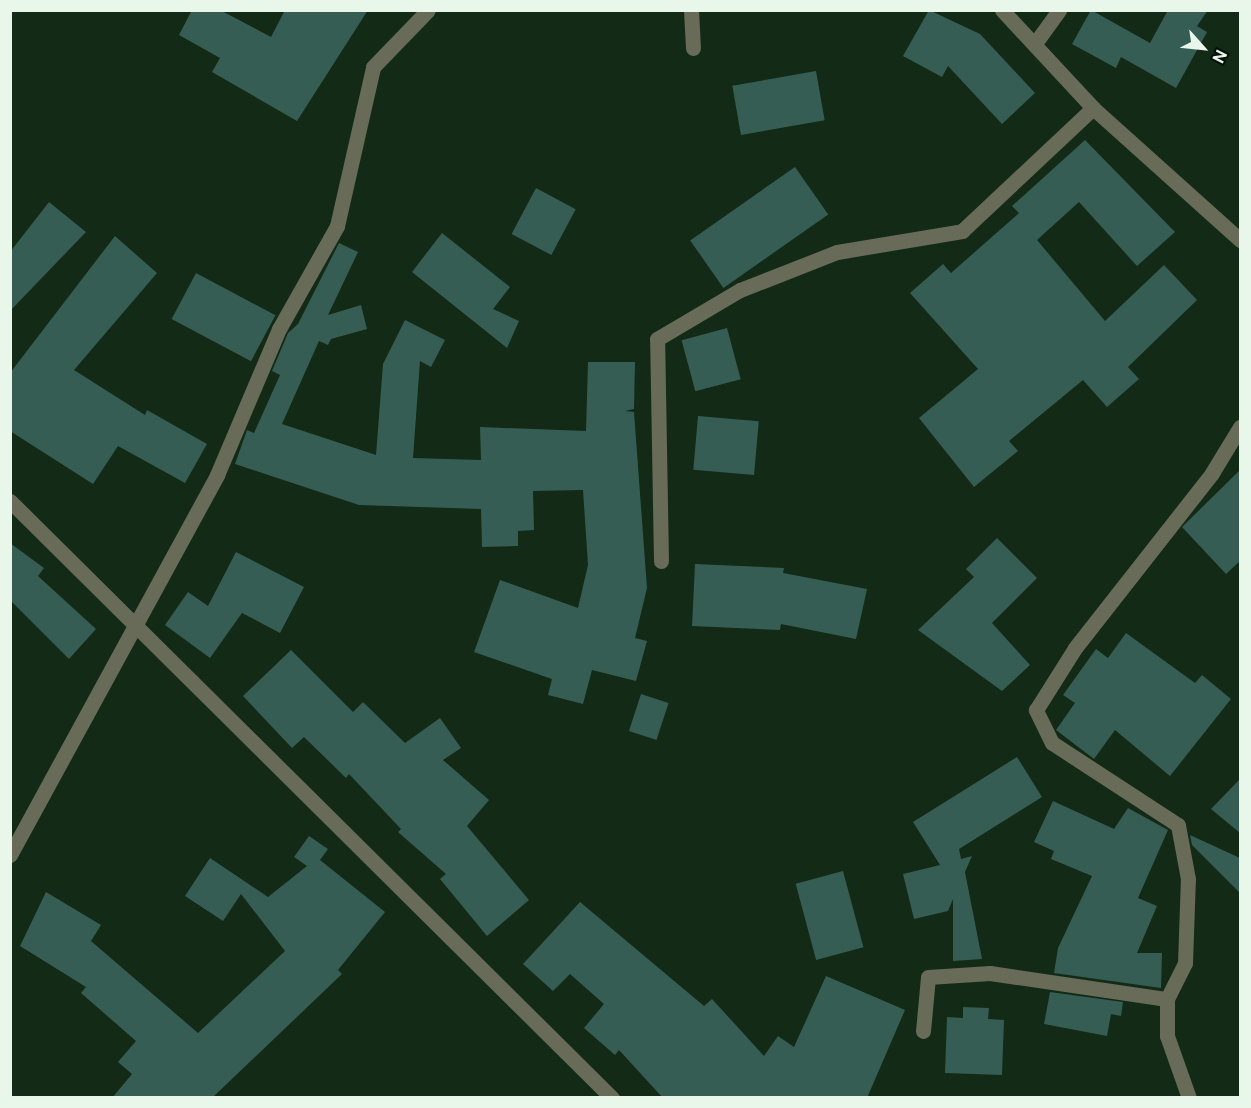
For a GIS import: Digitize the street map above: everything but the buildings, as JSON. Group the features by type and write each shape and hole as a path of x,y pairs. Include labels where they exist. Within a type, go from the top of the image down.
{"street":[{"path":"10,855 217,475 279,329 337,226 373,67 428,10"},
{"path":"691,10 693,48"},
{"path":"1002,10 1036,42 1093,108 1240,240"},
{"path":"1036,42 1059,10"},
{"path":"661,561 657,339 740,290 837,252 962,231 1093,108"},
{"path":"1189,1098 1167,1036 1167,999 1185,963 1188,879 1178,825 1052,743 1036,710 1075,648 1212,473 1240,427"},
{"path":"10,501 612,1098"},
{"path":"923,1032 928,976 990,973 1167,999"}]}
